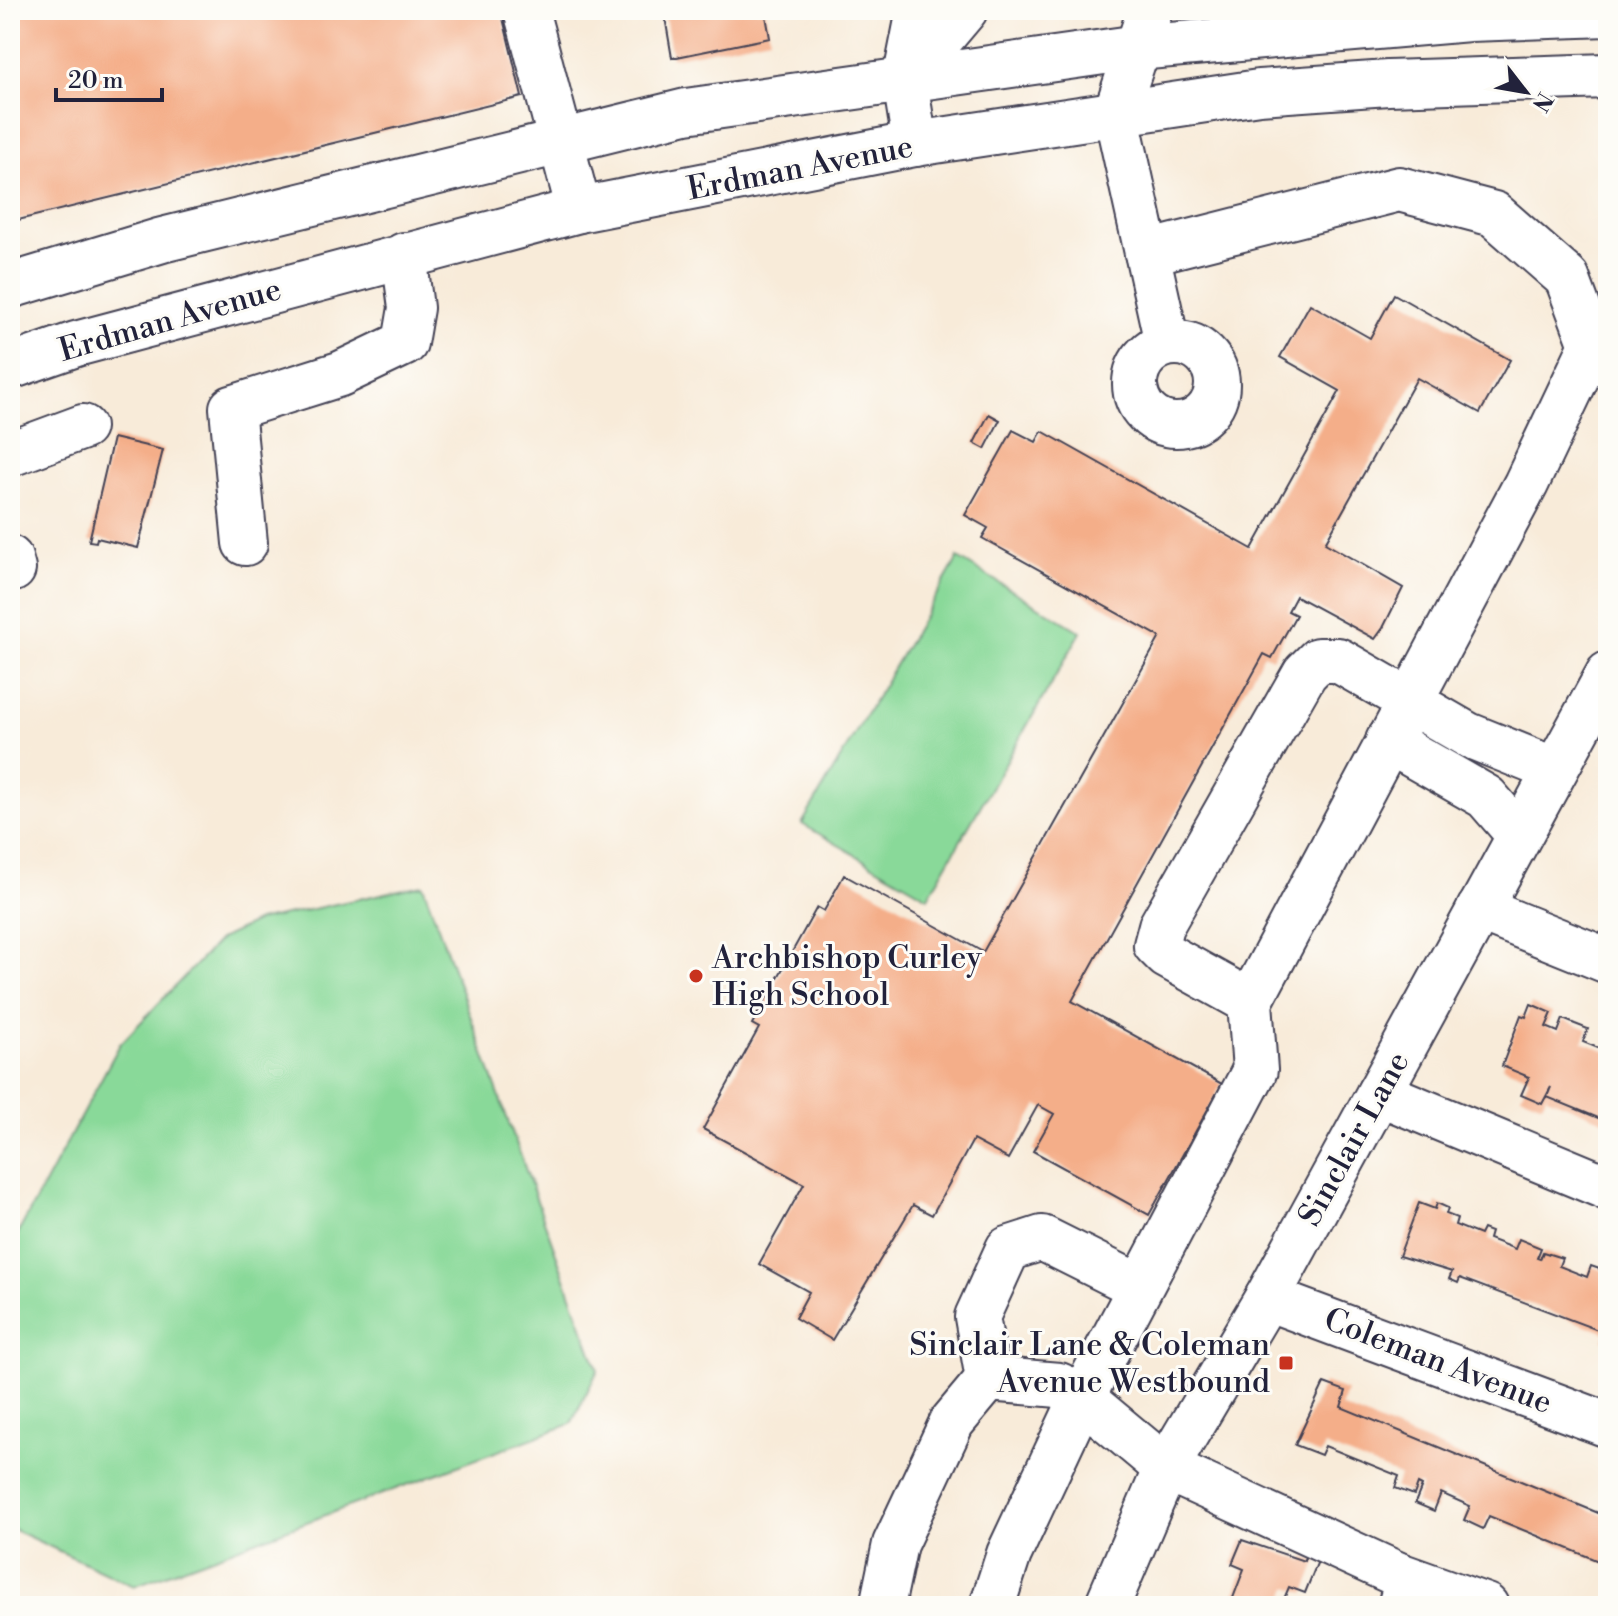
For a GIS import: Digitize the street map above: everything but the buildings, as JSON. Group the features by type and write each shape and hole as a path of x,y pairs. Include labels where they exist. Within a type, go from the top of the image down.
{"main road":[{"path":"526,10 579,210"},
{"path":"915,144 905,81 919,10"},
{"path":"905,81 965,10"},
{"name":"Erdman Avenue","path":"10,286 162,240 686,111 905,81 1145,29 1608,14"},
{"path":"1145,29 1116,113 1167,343"},
{"name":"Erdman Avenue","path":"10,367 76,344 579,210 915,144 1259,92 1388,83 1608,76"},
{"path":"992,1606 1070,1391 1140,1287 1255,1070 1250,1002 1526,484 1592,345 1567,278 1494,214 1399,189 1147,253"},
{"path":"245,543 232,408 340,374 405,343 411,308 404,255"},
{"path":"10,454 83,427"},
{"path":"1250,1002 1167,956 1156,945 1161,926 1305,673 1318,660 1338,660 1468,735 1555,770"},
{"name":"Sinclair Lane","path":"1107,1606 1166,1468 1267,1298 1555,770 1595,729 1608,674"},
{"path":"1388,741 1486,797 1519,835"},
{"path":"1479,909 1608,961"},
{"path":"1379,1093 1608,1188"},
{"path":"882,1606 895,1544 952,1422 988,1379 977,1317 1008,1249 1042,1238 1140,1287"},
{"name":"Coleman Avenue","path":"1267,1298 1608,1425"},
{"path":"988,1379 1070,1391 1166,1468 1400,1590 1486,1606"}],"green space":[{"path":"958,558 1081,632 928,897 802,824"},
{"path":"423,885 598,1370 571,1424 134,1586 10,1528 10,1248 120,1044 220,939 258,921"}],"place":[{"name":"Archbishop Curley High School","path":"696,976"},
{"name":"Sinclair Lane & Coleman Avenue Westbound","path":"1286,1363"}]}
